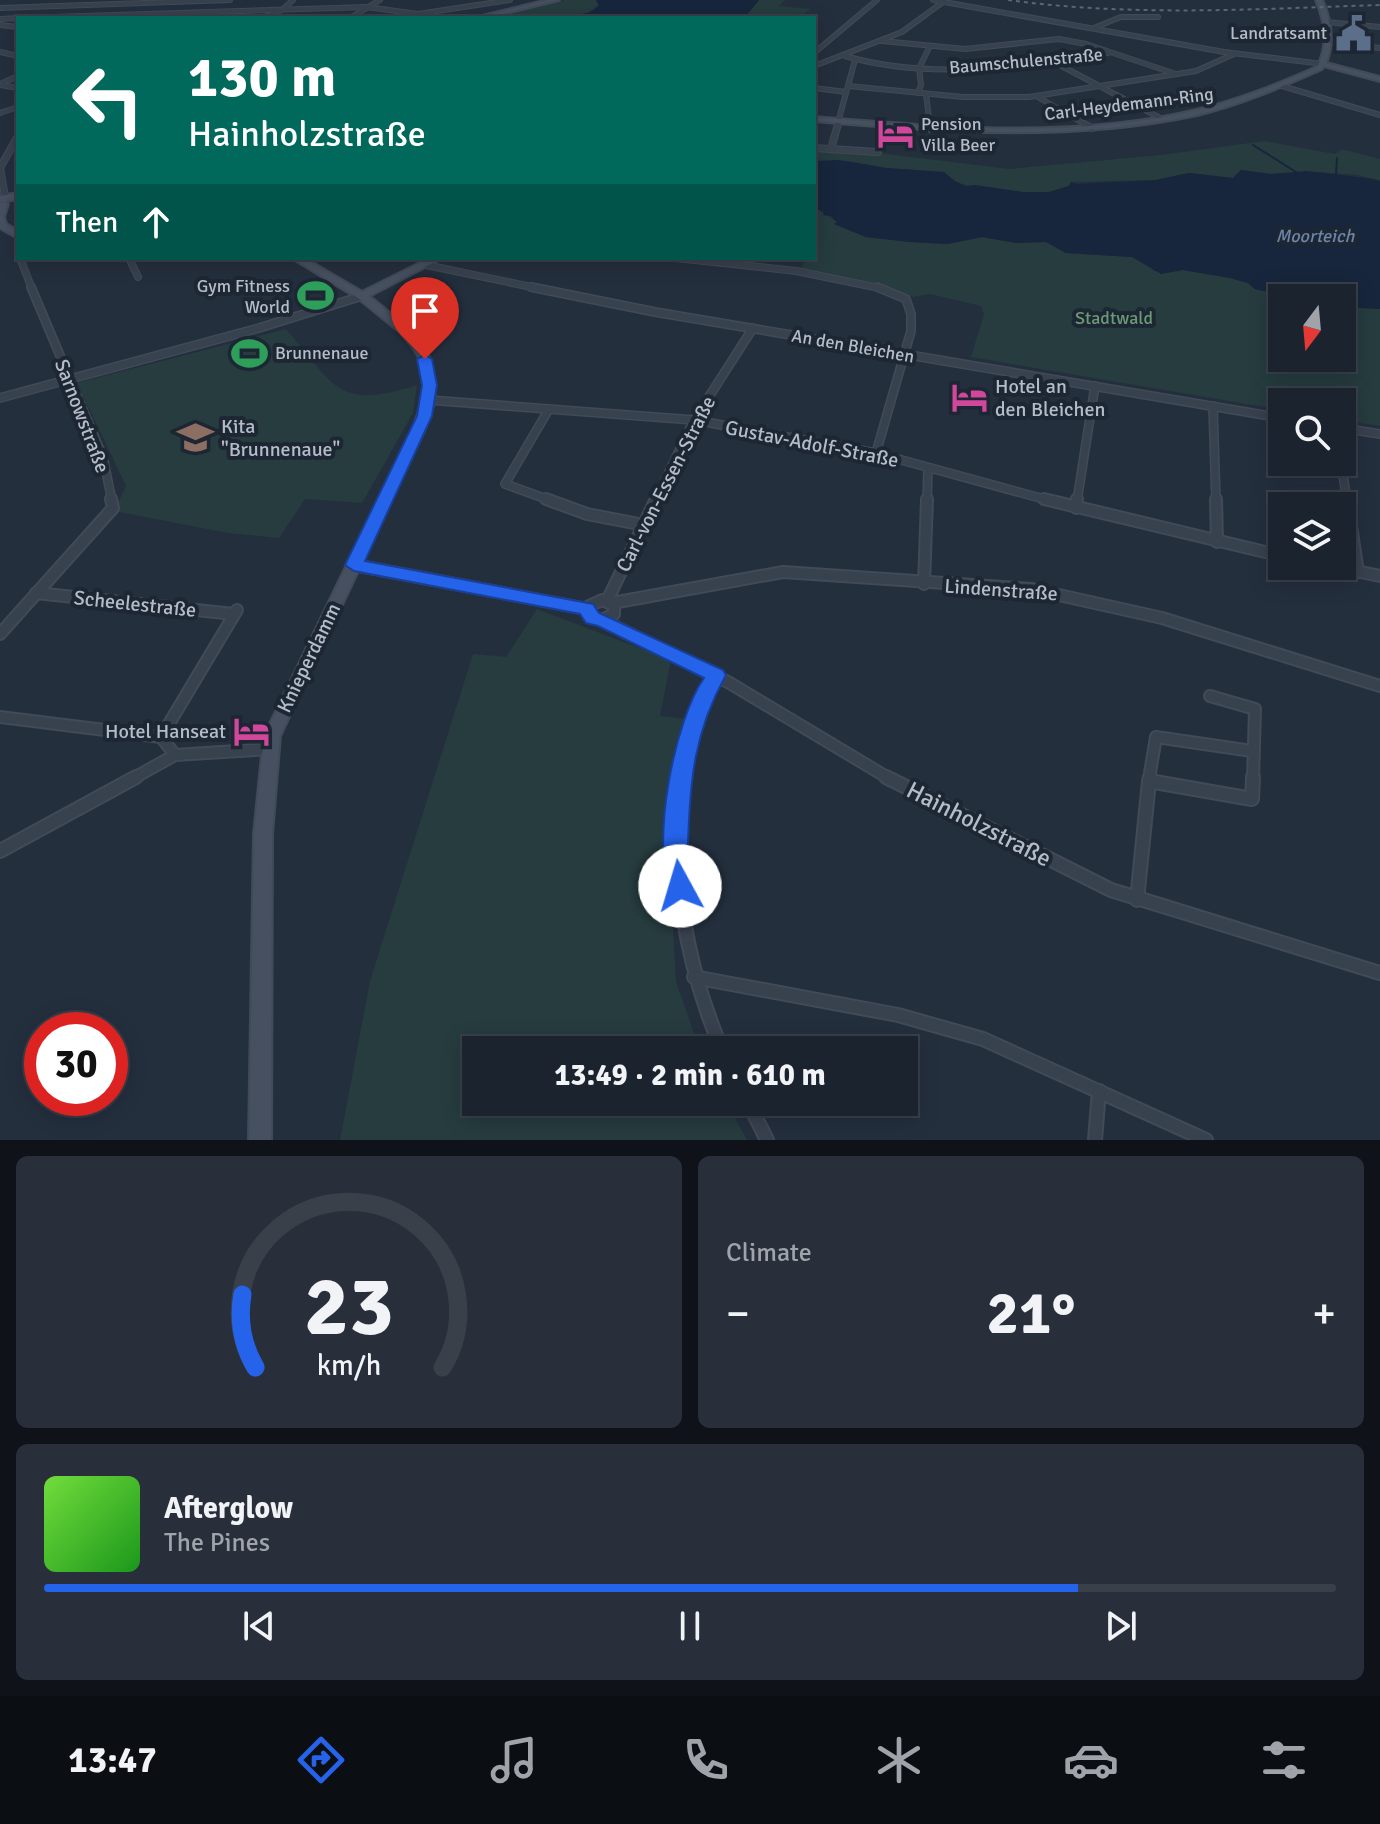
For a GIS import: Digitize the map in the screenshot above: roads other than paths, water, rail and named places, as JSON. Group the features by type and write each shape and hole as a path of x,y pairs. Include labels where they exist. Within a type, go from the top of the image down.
{"main road":[{"path":"486,16 556,0"},
{"path":"1319,0 1326,22 1327,56 1323,64 1380,79"},
{"name":"Carl-Heydemann-Ring","path":"816,119 1021,133 1092,128 1225,108 1282,86 1323,64"},
{"path":"2,201 2,225 16,234"},
{"name":"Knieperdamm","path":"260,1140 260,914 270,749 280,717 418,431 429,400 428,372 417,345 404,330 362,296 304,260"},
{"path":"362,296 434,260"}],"street":[{"path":"0,13 23,0"},
{"path":"88,16 109,0"},
{"path":"204,16 218,0"},
{"path":"8,8 228,0"},
{"path":"267,16 283,9 293,0"},
{"path":"353,16 380,0"},
{"path":"104,16 367,7 418,14 510,0"},
{"path":"816,51 877,0"},
{"path":"933,0 1234,54 1323,64"},
{"path":"148,16 167,1"},
{"path":"446,2 456,9"},
{"path":"816,65 902,32 943,2"},
{"path":"1096,27 1121,17 1158,17"},
{"path":"1326,22 1380,27"},
{"path":"1034,33 1112,53 1177,75"},
{"path":"882,41 929,48 987,48 1059,39"},
{"path":"1327,42 1380,48"},
{"path":"918,93 919,68 929,48"},
{"name":"Baumschulenstraße","path":"845,56 919,68 968,69 1112,53"},
{"path":"816,88 995,98 1036,96 1177,75 1211,67 1234,54"},
{"path":"831,149 855,60"},
{"path":"1052,61 1162,119"},
{"path":"1282,86 1380,110"},
{"path":"926,94 930,129"},
{"path":"1036,96 1092,128"},
{"path":"2,155 11,145"},
{"path":"2,201 1,164 11,145"},
{"path":"816,148 878,152"},
{"name":"Sarnowstraße","path":"0,634 113,508 103,457 67,379 22,260"},
{"path":"130,260 138,277"},
{"path":"693,260 795,272 894,291 908,302 911,331 876,453"},
{"name":"An den Bleichen","path":"426,265 655,312 1268,416"},
{"path":"0,398 274,324 362,296"},
{"name":"Carl-von-Essen-Straße","path":"609,602 694,420 753,328"},
{"path":"1076,508 1095,386"},
{"name":"Gustav-Adolf-Straße","path":"429,400 694,420 876,453 928,470 1076,508 1268,553"},
{"path":"1213,406 1217,542"},
{"path":"549,409 505,484 587,514 644,525"},
{"path":"1356,430 1380,434"},
{"path":"924,584 928,470"},
{"path":"1343,476 1358,572 1380,576"},
{"path":"354,565 587,609"},
{"name":"Lindenstraße","path":"609,602 783,572 1032,589 1162,618 1380,686"},
{"name":"Scheelestraße","path":"36,593 236,612 161,737"},
{"path":"593,602 609,602 615,608 614,614 602,620 589,617 587,609 593,602"},
{"name":"Hainholzstraße","path":"602,620 716,675 894,781 1086,878 1137,900 1380,973"},
{"path":"715,1036 694,977 676,855 679,776 702,695 716,675"},
{"path":"1149,781 1252,799 1255,709 1210,696"},
{"path":"0,717 161,737 175,755"},
{"path":"1137,900 1156,737 1252,751"},
{"path":"0,851 175,755 270,749"},
{"path":"694,977 898,1015 983,1039 1206,1140"},
{"path":"1095,1140 1099,1091"},
{"path":"755,1116 767,1140"}],"water":[{"path":"596,0 759,0 746,16 567,16 588,13 599,6"},
{"name":"Moorteich","path":"839,160 886,168 944,172 954,181 967,186 1023,192 1049,192 1069,186 1071,182 1156,180 1189,173 1233,178 1241,170 1271,174 1307,171 1373,179 1380,181 1380,309 1356,308 1356,284 1268,284 1268,292 1230,278 1183,270 1161,274 1132,257 1066,253 1046,242 1016,243 982,237 948,244 866,237 834,224 837,222 831,216 823,215 824,212 816,208 816,161"}],"waterway":[{"path":"1253,145 1296,172"},
{"path":"1336,175 1337,158"}],"railway":[{"path":"1008,0 1147,10 1380,5"}],"place":[{"name":"Landratsamt","path":"1353,33"},
{"name":"Pension Villa Beer","path":"895,134"},
{"name":"Gym Fitness World","path":"316,296"},
{"name":"Brunnenaue","path":"249,353"},
{"name":"Hotel an den Bleichen","path":"969,398"},
{"name":"Kita \"Brunnenaue\"","path":"195,437"},
{"name":"Hotel Hanseat","path":"252,731"}],"park label":[{"name":"Stadtwald","path":"1114,318"}]}
